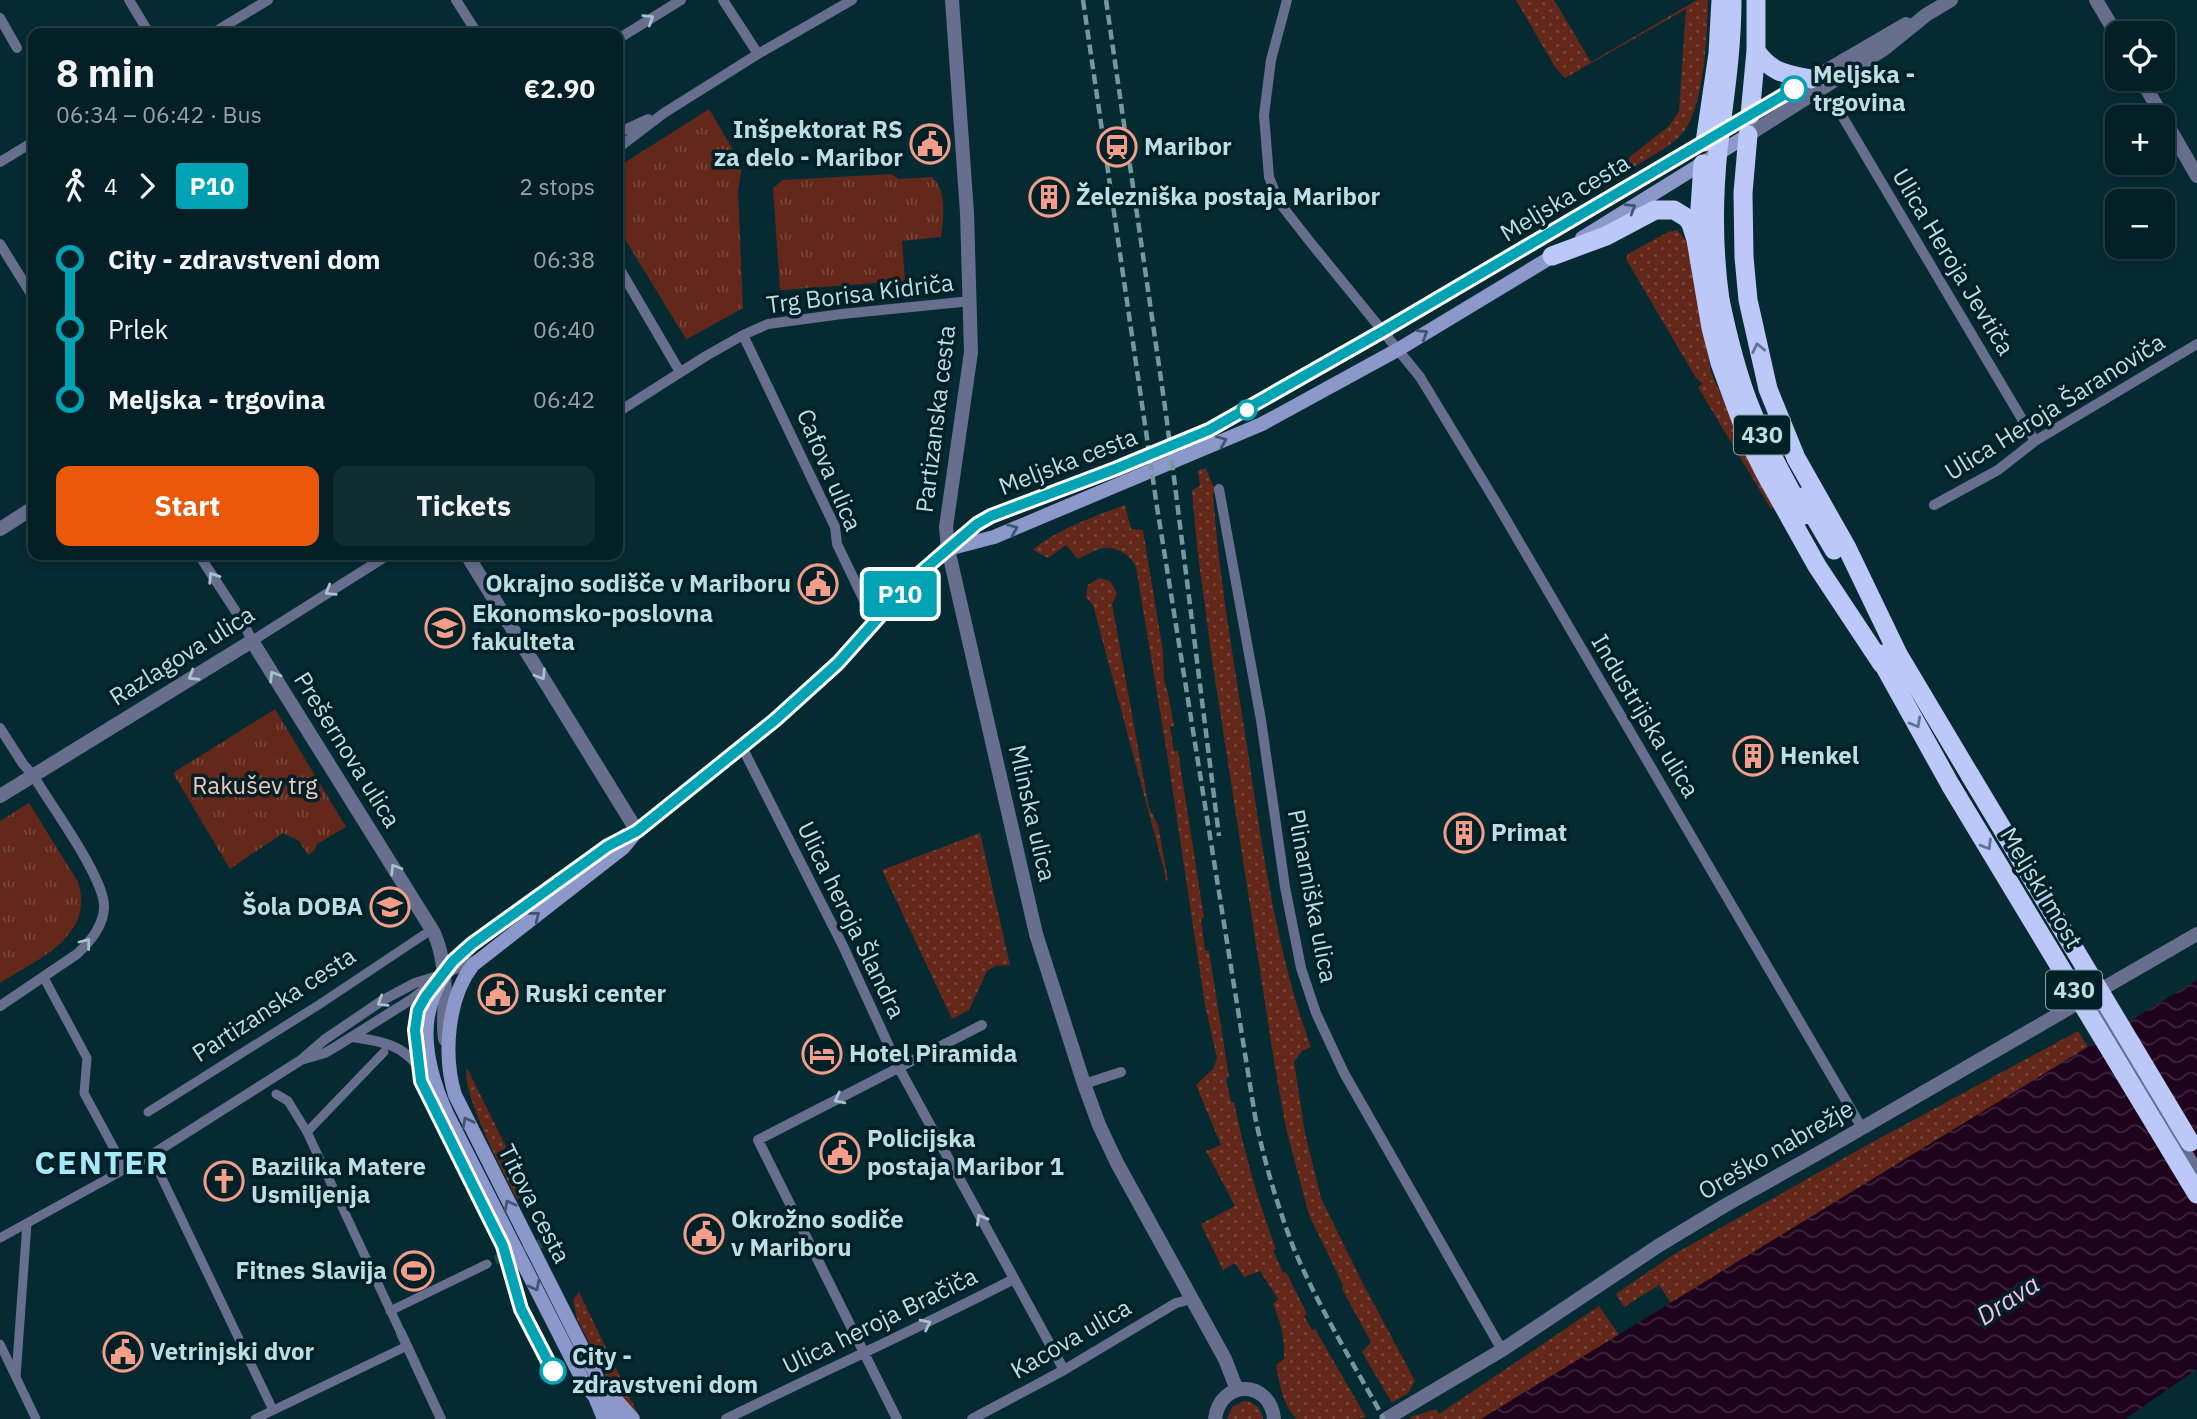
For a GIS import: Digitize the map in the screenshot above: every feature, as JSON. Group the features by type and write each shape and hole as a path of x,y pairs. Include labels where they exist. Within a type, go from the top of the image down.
{"highway":[{"path":"1705,142 1718,52 1721,0"},
{"name":"430","path":"1732,0 1730,53 1715,196 1715,249 1734,358 1760,431 1890,659"},
{"name":"430","path":"1725,298 1724,195 1743,0"},
{"path":"1751,115 1756,51 1756,0"},
{"path":"1756,51 1765,63 1781,73 1811,79"},
{"path":"1748,135 1743,193 1744,257 1748,300 1768,389 1797,457 1847,548 1890,659"},
{"path":"1702,272 1700,208 1703,164"},
{"path":"1552,256 1606,236 1655,210 1667,208 1683,214 1691,224 1720,363 1748,439 1817,566 1890,659"},
{"name":"Meljski most","path":"1890,659 1970,775 2197,1154"},
{"name":"Meljski most","path":"1890,659 1951,786 2197,1194"}],"main road":[{"name":"Meljska cesta","path":"948,549 977,524 991,516 1209,430 1751,115"},
{"path":"1748,135 1751,115"},
{"name":"Meljska cesta","path":"948,549 994,537 1262,424 1399,349 1748,135"},
{"path":"1703,164 1705,142"},
{"name":"Partizanska cesta","path":"444,974 460,954 482,937 608,846 637,831 742,747 827,674 913,579 948,549"},
{"name":"Partizanska cesta","path":"481,958 623,848 637,831"},
{"name":"Titova cesta","path":"481,958 468,970 455,1004 447,1048 451,1081 461,1111 590,1378"},
{"name":"Titova cesta","path":"444,974 433,994 427,1017 429,1063 437,1092 470,1160 590,1378"},
{"path":"590,1378 594,1419"},
{"path":"590,1378 604,1419"},
{"path":"590,1378 619,1419"},
{"path":"590,1378 633,1419"}],"street":[{"path":"129,0 146,28"},
{"path":"222,28 268,0"},
{"path":"456,0 474,28"},
{"path":"623,36 681,0"},
{"path":"723,0 758,54"},
{"path":"623,144 664,113 758,54 852,0"},
{"name":"Partizanska cesta","path":"948,549 946,527 971,352 967,213 952,0"},
{"name":"Industrijska ulica","path":"1287,0 1272,60 1264,115 1269,177 1282,206 1420,377 1862,1128"},
{"name":"Meljska cesta","path":"1751,115 1896,29 1951,0"},
{"path":"2096,0 2108,21"},
{"name":"Meljska cesta","path":"1748,135 1884,49 1926,15"},
{"path":"0,18 18,48"},
{"path":"2148,91 2197,176"},
{"name":"Ulica Heroja Jevtiča","path":"1835,104 2035,441"},
{"path":"623,131 664,113"},
{"path":"0,162 28,145"},
{"path":"0,244 28,289"},
{"path":"623,275 680,372 623,409"},
{"name":"Trg Borisa Kidriča","path":"680,372 743,335 779,322 971,301"},
{"name":"Cafova ulica","path":"743,335 836,533 837,544 874,623"},
{"name":"Ulica Heroja Šaranoviča","path":"1934,505 1998,470 2035,441 2197,344"},
{"name":"Plinarniška ulica","path":"1219,489 1261,720 1285,887 1305,979 1316,1013 1344,1073 1502,1350"},
{"path":"0,529 28,511"},
{"name":"Mlinska ulica","path":"948,549 1037,934 1084,1084 1117,1163 1225,1359 1237,1390"},
{"name":"Prešernova ulica","path":"202,560 429,923 438,942 444,974"},
{"name":"Razlagova ulica","path":"0,796 380,560"},
{"path":"470,560 637,831"},
{"path":"0,727 89,865 103,894 104,906 98,926 86,946 61,967 0,1006"},
{"name":"Ulica heroja Šlandra","path":"742,747 843,946 900,1068 1064,1370"},
{"name":"Partizanska cesta","path":"148,1112 320,1004 425,934"},
{"name":"Oreško nabrežje","path":"1386,1419 1502,1350 1679,1233 2197,934"},
{"name":"Partizanska cesta","path":"156,1152 301,1060 324,1040 383,1000 415,983 481,958"},
{"name":"Partizanska cesta","path":"301,1060 325,1053 352,1037 412,999 444,974"},
{"name":"Titova cesta","path":"444,974 443,1030 447,1048"},
{"path":"44,978 86,1058 84,1093 125,1168"},
{"path":"2090,995 2197,1172"},
{"path":"897,1419 758,1140 982,1025"},
{"path":"352,1037 398,1047 426,1075 437,1092"},
{"path":"307,1132 384,1052"},
{"path":"1084,1084 1121,1072"},
{"path":"275,1094 288,1101 307,1132 401,1333 403,1348 441,1419"},
{"path":"0,1238 156,1152 159,1172 273,1410"},
{"path":"16,1377 27,1223"},
{"path":"390,1311 487,1264"},
{"name":"Ulica heroja Bračiča","path":"726,1419 1014,1279"},
{"name":"Kacova ulica","path":"972,1419 1064,1370 1176,1303 1192,1299"},
{"path":"1,1348 36,1419"},
{"path":"255,1419 403,1348"},
{"path":"1209,1419 1215,1419 1219,1404 1224,1398 1237,1390 1250,1390 1262,1395 1271,1405 1274,1419"}],"green space":[{"path":"1516,0 1554,0 1591,62 1697,0 1708,0 1703,74 1694,113 1686,128 1671,144 1623,174 1620,168 1669,126 1679,111 1686,9 1565,78 1555,67"},
{"path":"709,109 742,165 738,191 743,308 680,343 686,339 623,236 623,164"},
{"path":"891,174 899,179 932,177 942,197 941,237 902,241 905,281 780,290 773,188 783,180"},
{"path":"1677,230 1689,244 1711,372 1746,452 1776,506 1771,509 1698,387 1703,384 1696,378 1626,259 1628,254 1668,232"},
{"path":"1206,469 1216,492 1213,494 1223,589 1258,822 1279,936 1311,1047 1302,1051 1294,1062 1305,1133 1321,1198 1415,1381 1408,1393 1392,1403 1362,1352 1371,1342 1342,1289 1343,1285 1309,1215 1286,1128 1212,659 1197,547 1192,490 1200,486 1198,471"},
{"path":"1125,505 1131,529 1143,530 1163,652 1164,681 1174,726 1170,727 1174,751 1178,751 1204,918 1201,919 1205,950 1209,951 1231,1102 1234,1102 1252,1176 1276,1249 1273,1250 1307,1314 1304,1316 1312,1330 1315,1329 1366,1417 1297,1419 1282,1394 1276,1365 1284,1359 1282,1331 1273,1304 1278,1299 1260,1271 1244,1277 1235,1263 1223,1270 1201,1224 1235,1206 1206,1151 1221,1145 1196,1085 1213,1069 1217,1058 1205,1005 1136,567 1119,550 1109,548 1094,551 1078,559 1066,545 1048,558 1033,550 1063,530"},
{"path":"1099,578 1110,581 1117,593 1112,604 1149,808 1158,825 1168,880 1165,881 1093,605 1086,597 1088,585"},
{"name":"Rakušev trg","path":"275,709 346,827 317,844 315,850 308,855 299,841 283,833 230,869 173,773"},
{"path":"29,803 78,882 81,901 78,918 71,932 60,944 0,983 0,821"},
{"path":"980,833 1010,965 995,966 987,971 969,1010 952,1019 882,870"},
{"path":"2078,1031 2088,1047 1671,1303 1659,1285 1624,1307 1616,1294 1671,1256 1860,1149"},
{"path":"467,1068 523,1181 526,1195 517,1199 494,1154 470,1095"},
{"path":"579,1292 638,1414 616,1395 577,1319 573,1300"},
{"path":"1599,1306 1619,1335 1481,1419 1411,1419 1410,1417 1436,1409 1439,1414"},
{"path":"1244,1401 1257,1406 1263,1419 1227,1419 1232,1407"}],"water":[{"name":"Drava","path":"2197,980 2197,1369 2125,1419 1481,1419"}],"tunnel":[{"path":"495,1260 551,1240"}],"railway":[{"path":"1083,0 1157,507 1255,1116 1272,1183 1294,1249 1325,1314 1384,1419"},
{"path":"1106,0 1166,414 1219,836"}],"bus line":[{"name":"P10","path":"553,1371 521,1309 503,1246 421,1081 415,1030 418,1010 453,961 472,944 608,846 637,831 775,720 838,663 913,579 977,524 1017,505 1115,469 1209,430 1794,89"}],"place":[{"name":"Meljska - trgovina","path":"1794,89"},
{"name":"Inšpektorat RS za delo - Maribor","path":"930,144"},
{"name":"Maribor","path":"1117,147"},
{"name":"Železniška postaja Maribor","path":"1049,197"},
{"name":"Okrajno sodišče v Mariboru","path":"818,584"},
{"name":"Ekonomsko-poslovna fakulteta","path":"445,628"},
{"name":"Henkel","path":"1753,756"},
{"name":"Primat","path":"1464,833"},
{"name":"Šola DOBA","path":"390,907"},
{"name":"Ruski center","path":"498,994"},
{"name":"Hotel Piramida","path":"822,1054"},
{"name":"Policijska postaja Maribor 1","path":"840,1153"},
{"name":"Bazilika Matere Usmiljenja","path":"224,1181"},
{"name":"Okrožno sodiče v Mariboru","path":"704,1234"},
{"name":"Fitnes Slavija","path":"414,1271"},
{"name":"Vetrinjski dvor","path":"123,1352"},
{"name":"City - zdravstveni dom","path":"553,1371"}],"district":[{"name":"CENTER","path":"102,1163"}]}
